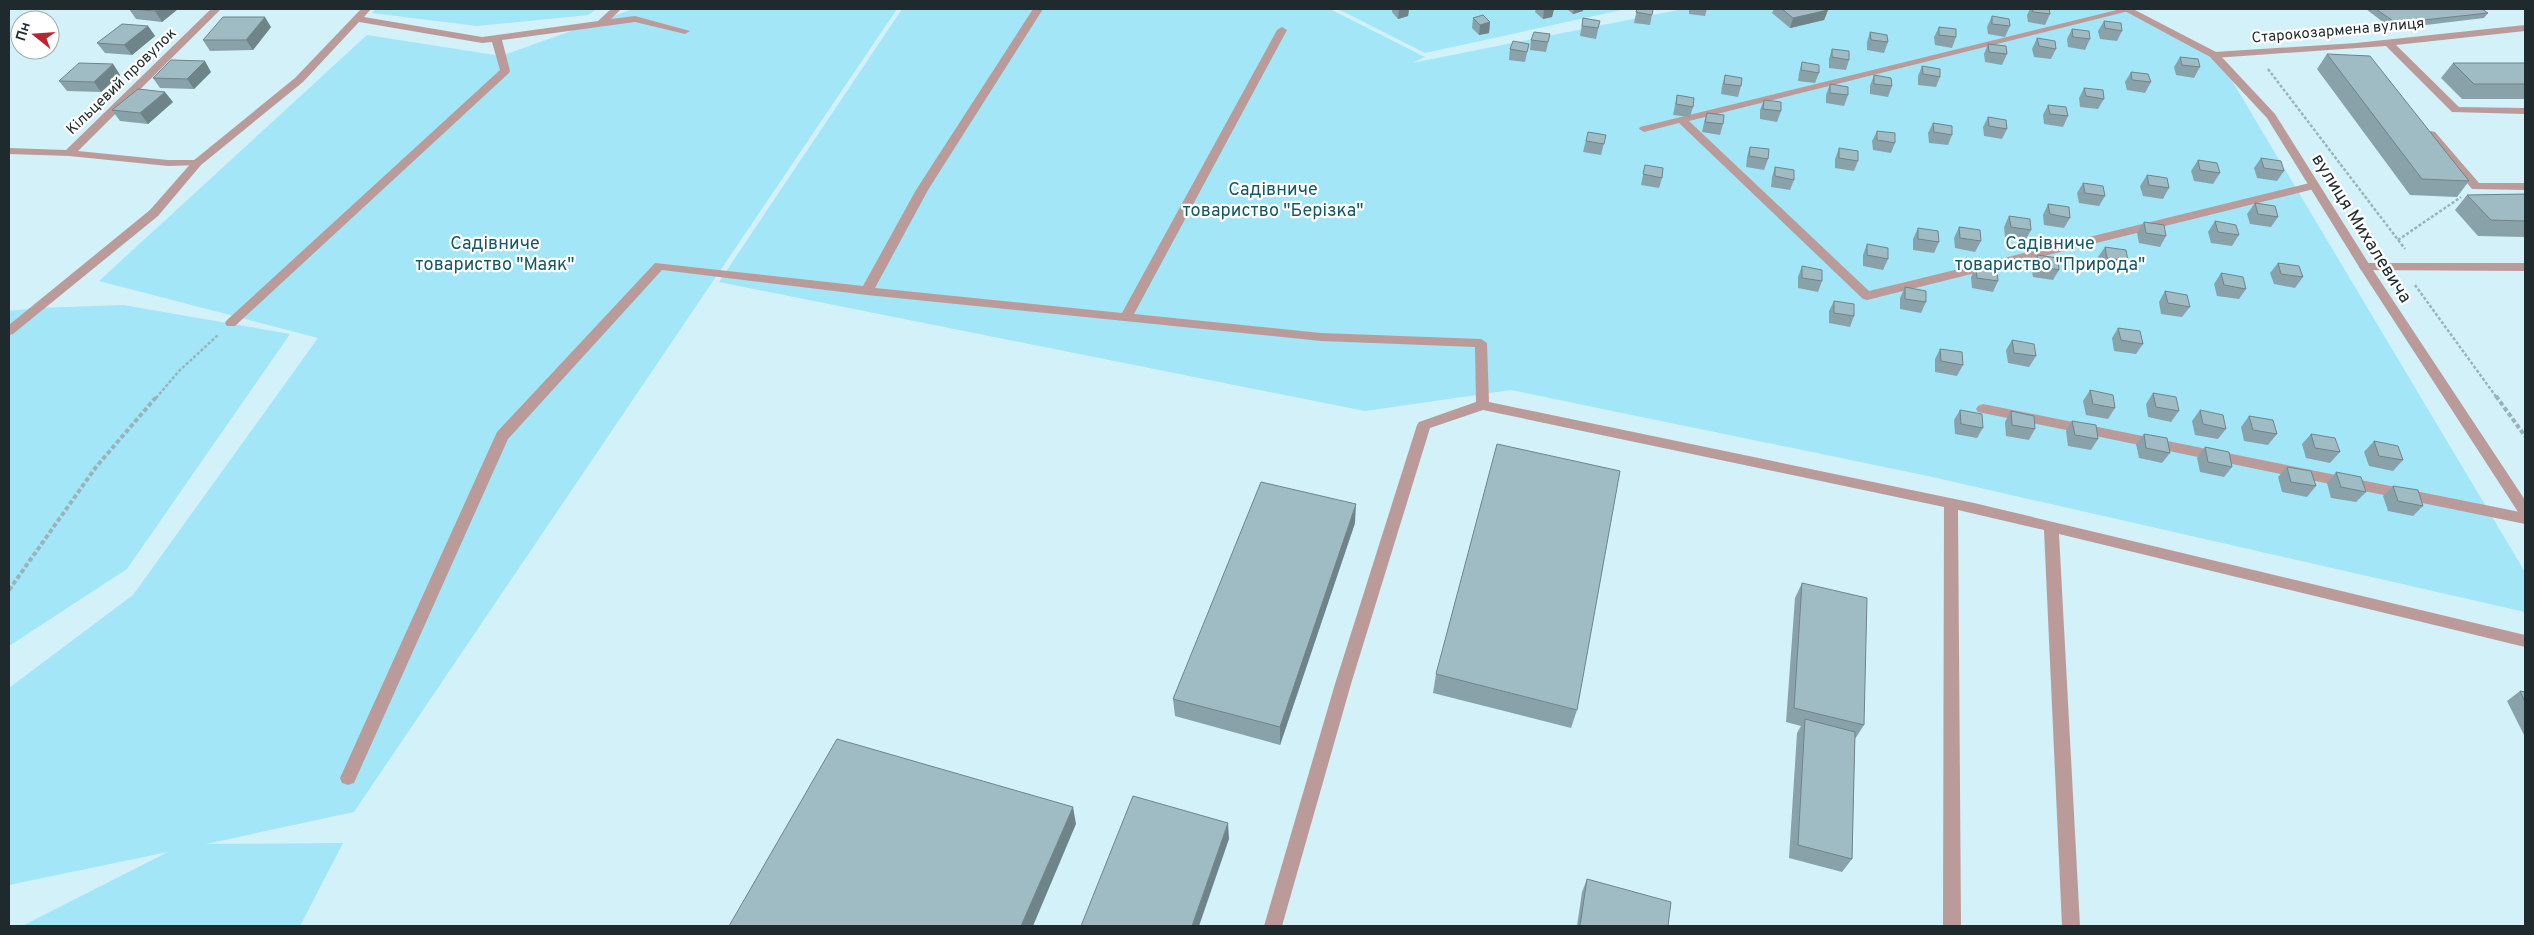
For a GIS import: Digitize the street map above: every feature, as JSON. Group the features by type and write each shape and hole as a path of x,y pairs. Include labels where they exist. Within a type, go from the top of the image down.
{"street":[{"name":"Кільцевий провулок","path":"69,153 216,9"},
{"path":"9,331 154,213 197,163 299,80 366,9"},
{"path":"600,24 616,9"},
{"path":"867,291 922,190 1038,9"},
{"path":"1644,129 2127,9"},
{"name":"вулиця Михалевича","path":"2127,9 2214,55 2271,116 2365,267 2525,511"},
{"path":"356,19 482,40 635,19 685,31"},
{"name":"Старокозармена вулиця","path":"2214,55 2255,51 2359,50 2388,42 2525,28"},
{"path":"1126,317 1282,30"},
{"path":"231,323 504,71 496,38"},
{"path":"2388,42 2456,110 2525,110"},
{"path":"1682,120 1867,296 2314,186"},
{"path":"2426,128 2476,187 2525,187"},
{"path":"9,150 69,153 168,163 197,163"},
{"path":"348,778 502,436 659,266 867,291 1321,337 1481,343 1484,404"},
{"path":"2365,267 2525,267"},
{"path":"1273,926 1343,684 1424,425 1484,404 1951,503 2525,642"},
{"path":"1983,409 2525,519"},
{"path":"1951,503 1952,926"},
{"path":"2050,526 2071,926"}],"path":[{"path":"2255,51 2419,267"},
{"path":"2398,240 2476,187"},
{"path":"2402,267 2525,436"},
{"path":"9,590 96,467 179,371 231,323"}],"green space":[{"path":"375,9 597,9 588,15 477,26 372,13"},
{"name":"Садівниче товариство \"Маяк\"","path":"633,9 897,9 354,812 206,844 343,843 300,926 22,926 168,852 9,885 9,688 133,595 318,338 99,281 367,35 501,56"},
{"path":"902,9 1330,9 1425,57 1412,63 1683,9 2123,9 2222,64 2525,572 2525,612 1928,476 1511,390 1365,411 719,282"},
{"path":"1338,9 1626,9 1425,53"},
{"path":"123,305 290,334 127,569 9,646 9,311 37,308"}],"building":[{"path":"129,9 158,9 155,11"},
{"path":"1637,9 1653,9 1652,15 1636,12"},
{"path":"1782,9 1826,9 1828,10 1793,18"},
{"path":"2032,9 2049,9 2050,14 2033,12"},
{"path":"2376,9 2482,9 2488,13 2396,23"},
{"path":"1483,15 1490,22 1480,25 1473,18"},
{"path":"1992,16 2009,19 2010,26 1992,24"},
{"path":"223,17 265,17 246,40 203,40"},
{"path":"1583,18 1600,21 1598,28 1582,26"},
{"path":"2104,21 2121,23 2122,31 2105,28"},
{"path":"122,24 148,26 124,45 97,43"},
{"path":"1939,27 1956,29 1956,37 1939,35"},
{"path":"2072,29 2089,31 2090,39 2073,37"},
{"path":"1534,32 1550,34 1548,42 1531,40"},
{"path":"1870,32 1887,35 1888,42 1871,40"},
{"path":"2037,38 2055,41 2056,49 2039,46"},
{"path":"1513,41 1529,44 1527,52 1510,49"},
{"path":"1988,44 2006,46 2007,54 1989,52"},
{"path":"1832,49 1849,51 1849,60 1832,57"},
{"path":"2327,54 2370,56 2469,181 2422,179"},
{"path":"2180,57 2198,59 2200,67 2182,65"},
{"path":"171,60 205,61 187,79 153,78"},
{"path":"1802,62 1819,65 1819,73 1801,70"},
{"path":"79,63 113,64 94,82 59,81"},
{"path":"2453,63 2525,63 2525,84 2474,84"},
{"path":"1922,66 1940,69 1940,77 1923,74"},
{"path":"2131,72 2148,74 2151,82 2132,80"},
{"path":"1725,75 1742,78 1741,86 1724,84"},
{"path":"1874,75 1891,78 1892,86 1874,84"},
{"path":"1830,84 1848,87 1848,95 1830,93"},
{"path":"2084,88 2103,90 2104,99 2086,96"},
{"path":"138,89 165,92 140,113 112,110"},
{"path":"1677,95 1694,98 1693,107 1676,104"},
{"path":"1764,100 1781,102 1781,111 1763,109"},
{"path":"2048,105 2066,107 2068,116 2050,114"},
{"path":"1707,113 1724,115 1723,124 1705,122"},
{"path":"1988,117 2006,120 2007,129 1989,126"},
{"path":"1933,123 1952,126 1952,135 1934,132"},
{"path":"1877,131 1895,133 1895,143 1877,140"},
{"path":"1588,132 1606,135 1604,144 1586,141"},
{"path":"1750,147 1769,149 1768,159 1749,156"},
{"path":"1839,148 1858,151 1858,161 1839,158"},
{"path":"2261,158 2281,161 2284,171 2264,168"},
{"path":"2198,160 2217,163 2220,173 2200,170"},
{"path":"1645,165 1663,168 1662,178 1643,174"},
{"path":"1775,167 1794,170 1794,180 1775,176"},
{"path":"2147,175 2167,178 2169,188 2149,185"},
{"path":"2083,183 2103,186 2105,196 2085,193"},
{"path":"2525,194 2525,221 2491,220 2467,195"},
{"path":"2255,203 2275,206 2278,217 2258,214"},
{"path":"2048,204 2069,207 2070,218 2050,214"},
{"path":"2009,216 2030,219 2031,230 2011,227"},
{"path":"2215,221 2236,225 2239,235 2218,232"},
{"path":"2144,222 2164,225 2166,236 2146,233"},
{"path":"1959,227 1980,230 1981,241 1960,238"},
{"path":"1918,228 1938,231 1939,242 1918,239"},
{"path":"1867,244 1888,248 1888,259 1867,255"},
{"path":"2105,247 2126,250 2128,261 2107,258"},
{"path":"2037,255 2058,258 2059,270 2039,266"},
{"path":"2278,263 2299,266 2303,277 2281,274"},
{"path":"1802,266 1822,270 1822,281 1802,278"},
{"path":"1976,267 1997,270 1998,281 1977,278"},
{"path":"2221,273 2243,277 2246,289 2224,285"},
{"path":"1905,287 1926,291 1926,302 1905,299"},
{"path":"2165,291 2187,295 2190,307 2168,303"},
{"path":"1834,301 1854,304 1854,316 1834,313"},
{"path":"2118,328 2140,331 2143,344 2121,340"},
{"path":"2012,340 2034,344 2036,356 2014,353"},
{"path":"1940,349 1962,352 1963,365 1941,361"},
{"path":"2090,390 2113,395 2115,408 2093,404"},
{"path":"2153,393 2176,397 2179,411 2156,407"},
{"path":"1960,410 1982,414 1983,428 1961,424"},
{"path":"2200,410 2223,415 2226,429 2203,424"},
{"path":"2011,411 2034,416 2035,429 2012,425"},
{"path":"2249,416 2273,420 2277,434 2253,430"},
{"path":"2072,421 2096,425 2098,439 2075,435"},
{"path":"2144,434 2167,438 2170,453 2146,448"},
{"path":"2311,434 2335,438 2340,452 2315,448"},
{"path":"2374,441 2398,446 2403,460 2379,456"},
{"path":"1497,444 1620,471 1577,710 1436,674"},
{"path":"2205,447 2229,452 2232,467 2208,462"},
{"path":"2287,467 2311,471 2316,486 2291,482"},
{"path":"2336,472 2361,477 2366,492 2341,487"},
{"path":"1261,482 1356,504 1280,727 1173,699"},
{"path":"2393,486 2418,490 2423,506 2398,501"},
{"path":"1802,583 1867,598 1864,725 1794,708"},
{"path":"2520,691 2525,692 2525,702"},
{"path":"1805,719 1855,732 1852,859 1798,845"},
{"path":"837,739 1073,807 1021,926 729,926"},
{"path":"1133,796 1228,823 1192,926 1081,926"},
{"path":"1587,879 1671,902 1668,926 1580,926"}],"park label":[{"name":"Садівниче товариство \"Берізка\"","path":"1273,199"},
{"name":"Садівниче товариство \"Природа\"","path":"2050,253"}]}
